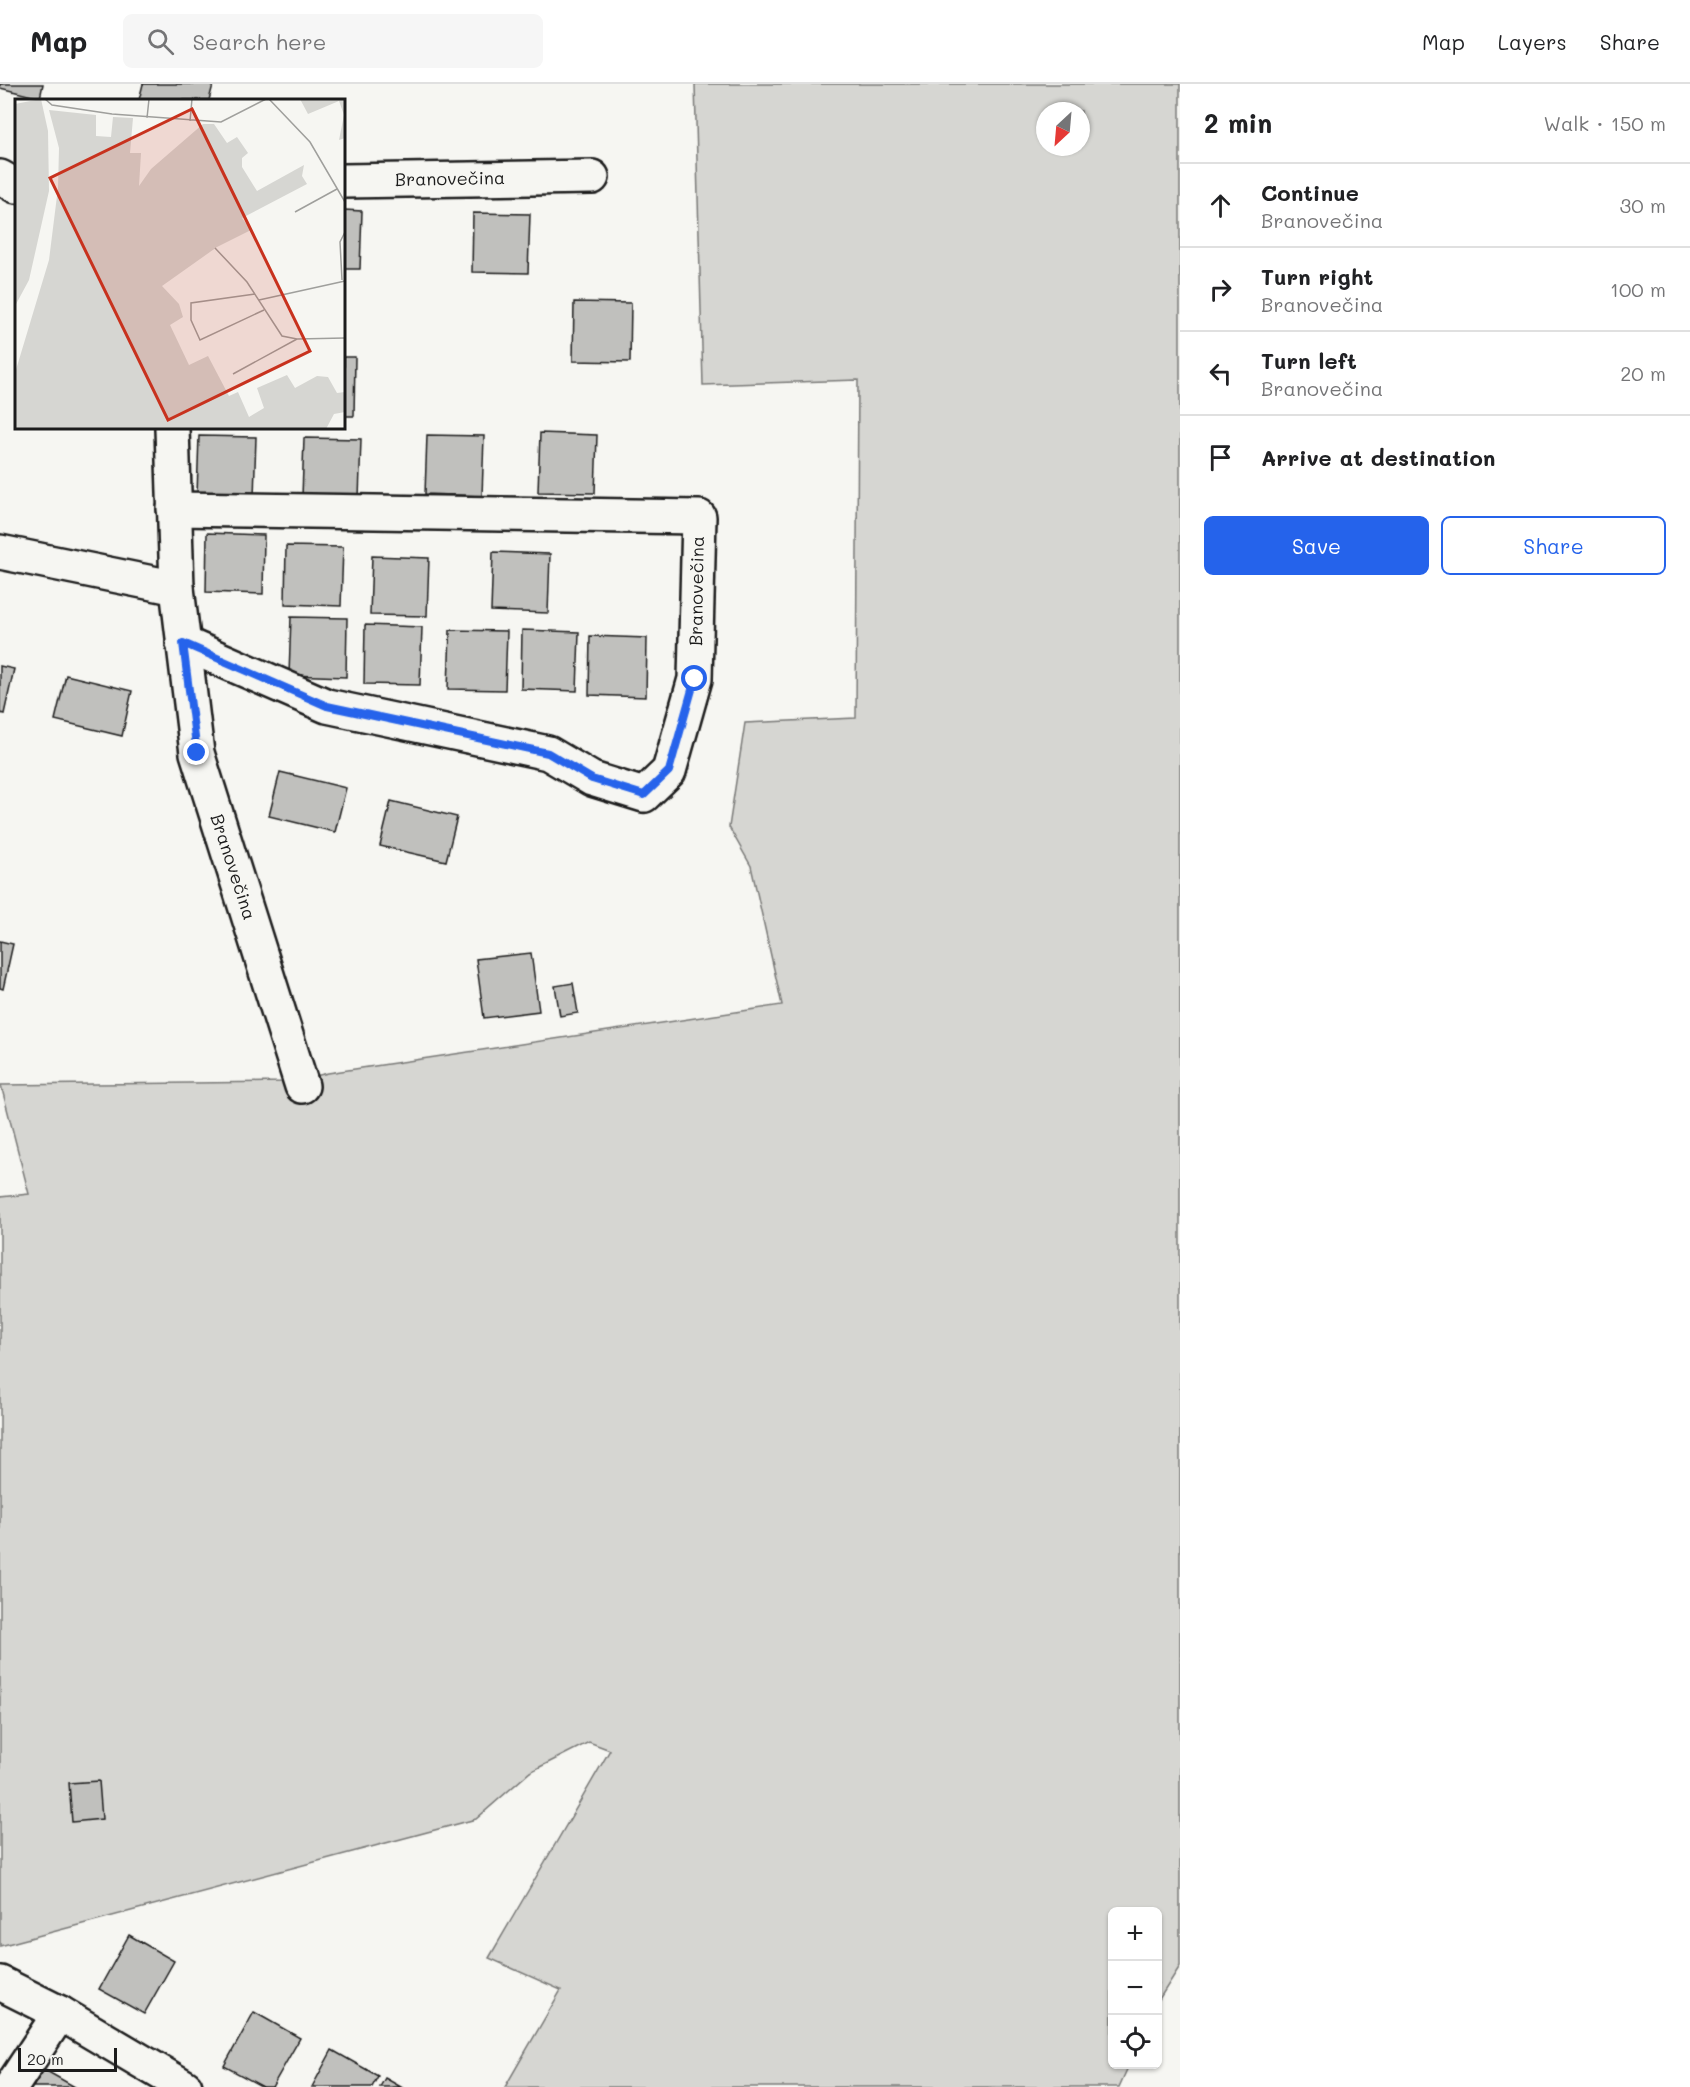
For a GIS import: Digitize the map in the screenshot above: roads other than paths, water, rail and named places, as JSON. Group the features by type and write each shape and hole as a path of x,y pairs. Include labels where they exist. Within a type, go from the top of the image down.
{"street":[{"path":"0,177 15,185"},
{"name":"Branovečina","path":"345,181 592,177"},
{"name":"Branovečina","path":"172,429 177,588 197,753 302,1086"},
{"name":"Branovečina","path":"174,509 699,517 695,679 669,771 644,795 592,779 548,753 327,706 183,643"},
{"path":"0,552 177,588"},
{"path":"0,1983 60,2013 184,2087"},
{"path":"11,2087 60,2013"}]}
